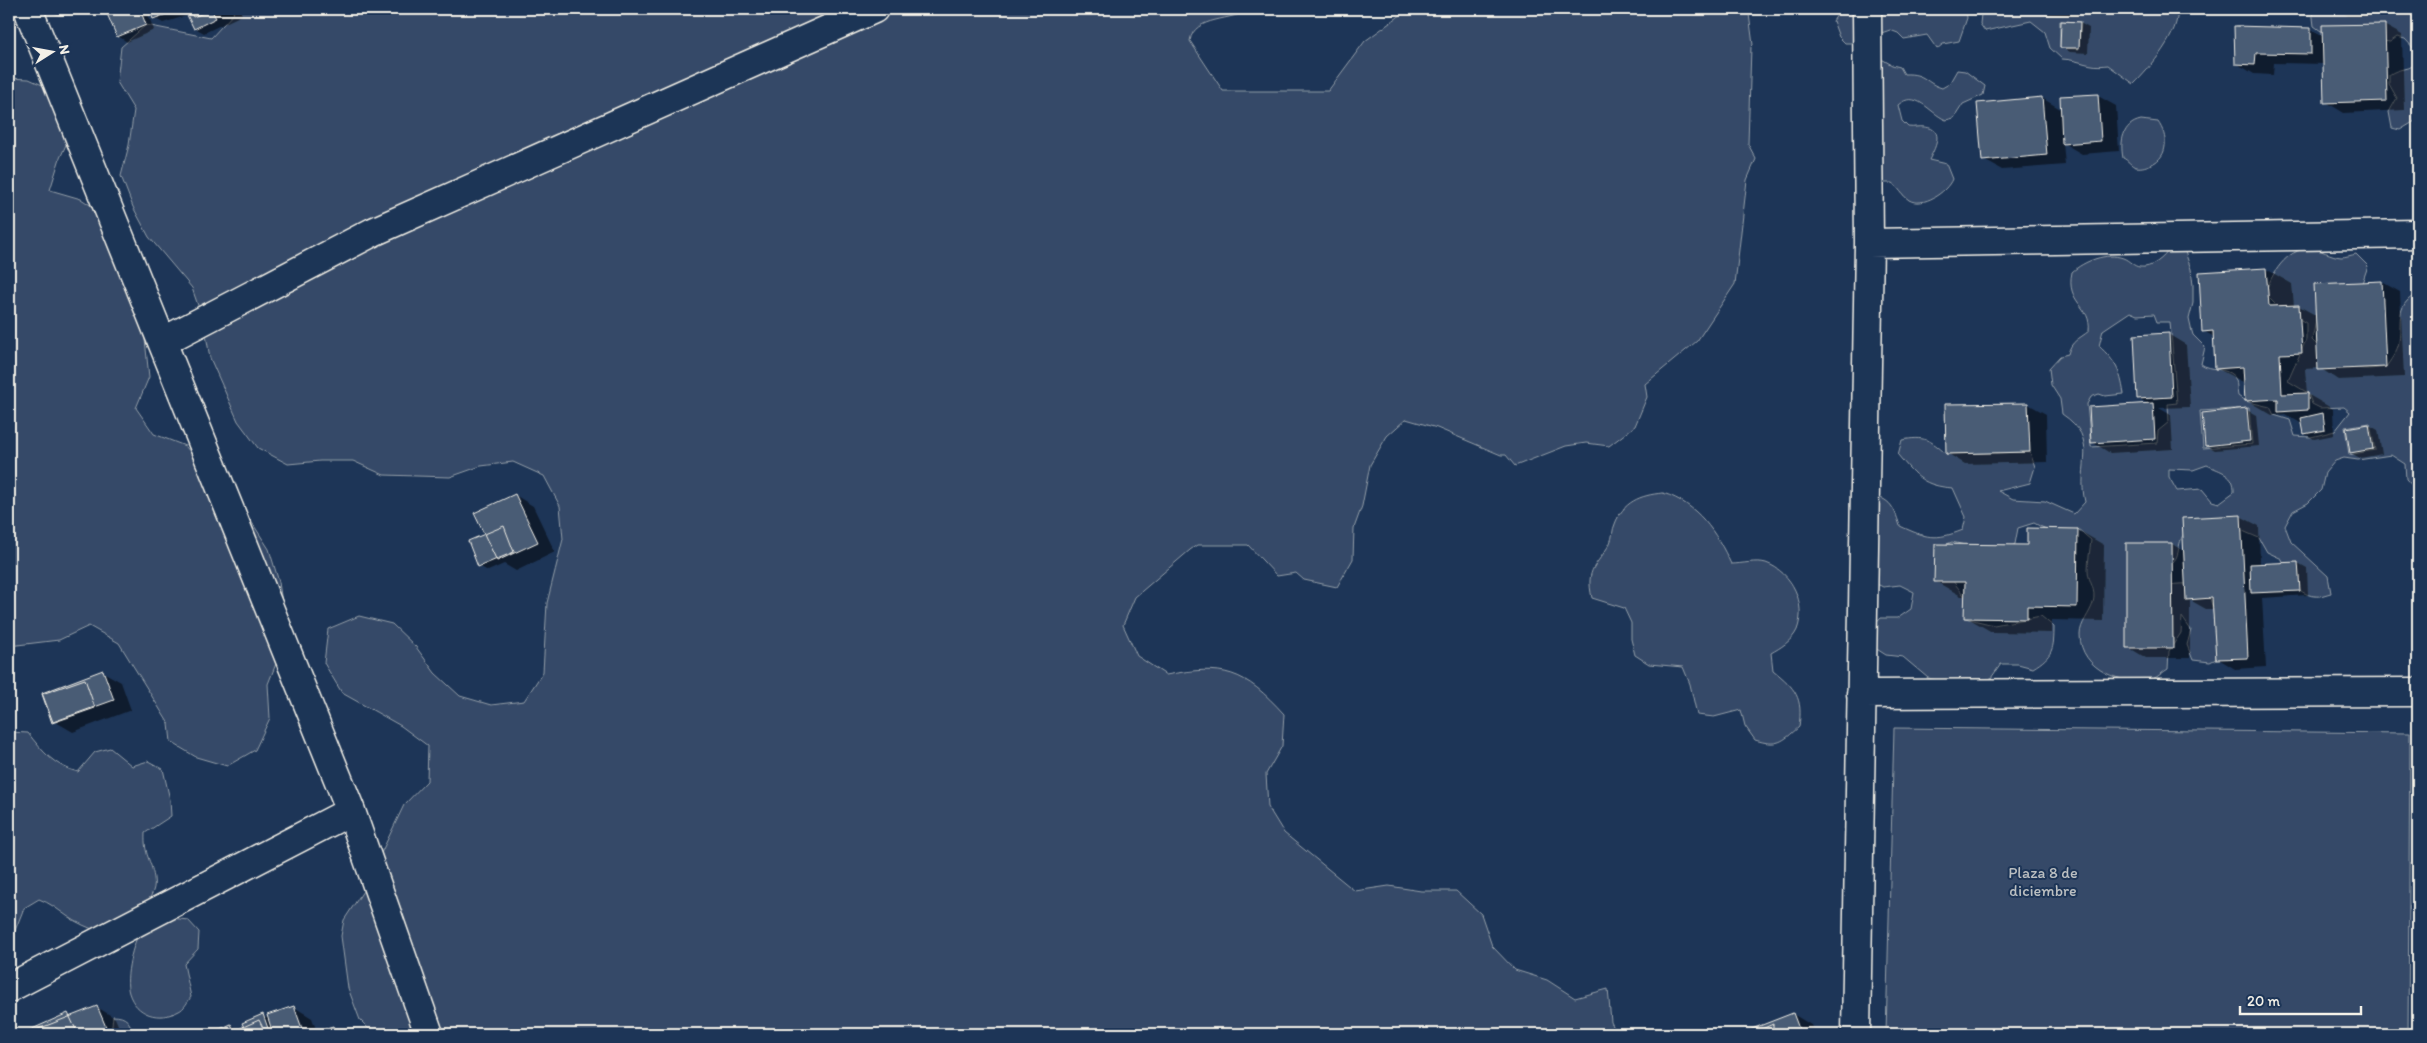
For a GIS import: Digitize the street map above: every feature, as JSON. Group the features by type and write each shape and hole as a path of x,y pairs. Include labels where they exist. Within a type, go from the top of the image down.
{"street":[{"path":"28,9 351,811 429,1034"},
{"path":"162,342 373,232 874,9"},
{"path":"1856,1034 1869,243 1867,9"},
{"path":"1869,243 2418,234"},
{"path":"1861,694 2418,692"},
{"path":"9,988 351,811"}],"green space":[{"path":"43,9 101,9 91,12 59,15"},
{"path":"230,9 1249,9 1234,16 1206,23 1193,33 1190,41 1223,91 1328,91 1365,41 1409,9 1714,9 1749,14 1753,45 1751,47 1748,144 1756,159 1747,180 1735,284 1697,341 1645,384 1647,397 1635,426 1609,446 1586,443 1566,446 1515,466 1506,455 1501,455 1437,428 1406,419 1387,436 1370,465 1362,506 1354,528 1353,559 1337,587 1304,580 1296,573 1277,576 1248,545 1197,545 1135,597 1123,625 1137,656 1166,675 1203,670 1232,674 1244,679 1257,688 1284,714 1282,746 1266,774 1268,807 1284,833 1355,891 1389,886 1421,891 1456,891 1481,914 1492,946 1515,970 1547,980 1575,998 1608,989 1611,1022 1617,1034 374,1034 360,1020 348,988 341,936 344,920 363,891 404,805 427,781 428,746 401,726 342,693 324,663 328,629 359,616 392,624 416,647 435,673 460,696 491,705 524,701 543,672 547,603 563,539 560,506 544,476 513,462 481,466 450,477 384,475 353,461 320,461 288,464 258,448 238,421 210,358 204,323 192,288 149,237 133,207 121,176 129,145 134,110 117,82 121,47 146,25 211,38 234,13"},
{"path":"1841,9 1861,9 1880,15 1889,9 1966,9 1967,18 1959,41 1943,44 1937,49 1927,35 1904,39 1898,33 1890,30 1853,43 1845,43 1839,37 1833,21"},
{"path":"1985,9 2177,9 2177,18 2169,39 2156,59 2134,84 2108,65 2090,65 2062,59 2050,48 2045,32 2031,21 1985,31 1980,24 1981,14","holes":["2060,21 2081,22 2079,49 2060,48"]},
{"path":"2312,9 2358,9 2384,17 2386,9 2418,9 2418,53 2405,39 2397,37 2390,42 2321,31 2314,26"},
{"path":"1878,57 1900,67 1904,74 1917,75 1942,88 1949,84 1957,70 1965,71 1985,86 1983,95 1963,104 1954,118 1946,120 1917,101 1905,101 1898,105 1902,121 1908,127 1925,127 1935,132 1937,140 1929,160 1946,164 1952,179 1940,193 1921,202 1909,200 1892,183 1883,183 1876,178"},
{"path":"2418,63 2418,114 2415,121 2400,130 2392,128 2389,112 2397,98 2389,84 2389,75"},
{"path":"9,78 29,79 60,93 75,125 60,158 50,190 81,199 110,218 142,312 149,377 136,408 154,434 185,446 251,521 269,549 279,582 284,616 281,651 268,684 270,718 255,750 227,766 196,757 171,742 169,724 119,643 89,626 59,640 9,646"},
{"path":"2141,120 2158,122 2164,133 2165,145 2162,156 2158,160 2152,164 2136,167 2123,158 2122,140 2130,125"},
{"path":"2169,249 2185,252 2191,269 2193,303 2189,319 2193,335 2205,347 2201,364 2230,373 2236,380 2238,396 2245,401 2270,407 2274,415 2290,420 2295,436 2311,437 2335,431 2350,412 2344,407 2320,408 2312,404 2308,393 2288,381 2306,340 2306,323 2277,306 2265,294 2271,279 2281,264 2294,253 2310,249 2341,257 2356,254 2368,266 2362,283 2319,306 2312,340 2329,356 2354,368 2374,369 2386,367 2398,346 2402,310 2410,298 2418,293 2418,492 2406,479 2405,464 2391,455 2358,460 2344,458 2335,461 2325,473 2321,490 2308,503 2293,511 2285,526 2291,542 2328,576 2331,593 2321,596 2308,595 2297,588 2289,577 2282,559 2267,552 2259,538 2231,526 2184,533 2177,557 2165,568 2168,585 2197,585 2207,593 2213,609 2216,659 2210,662 2193,660 2187,645 2191,630 2182,617 2181,633 2169,651 2168,669 2152,679 2141,681 2116,677 2105,673 2087,658 2082,647 2080,631 2092,607 2094,598 2088,570 2091,540 2078,529 2055,531 2034,523 2018,528 2015,544 2000,553 1952,542 1937,548 1949,576 1969,602 1965,618 1994,625 2041,616 2054,627 2053,646 2048,656 2040,664 2033,668 2018,664 2001,664 1991,678 1976,684 1944,681 1928,678 1903,657 1886,655 1872,646 1870,630 1881,618 1898,618 1911,609 1914,592 1900,585 1883,587 1869,580 1866,494 1889,503 1895,512 1900,526 1931,537 1945,536 1963,530 1966,517 1953,488 1935,485 1921,479 1904,463 1898,455 1902,440 1916,438 1926,440 1946,454 2030,452 2035,467 2030,483 1998,491 2013,499 2045,501 2074,514 2085,502 2083,489 2084,444 2081,434 2074,424 2062,414 2060,399 2051,385 2049,368 2060,356 2068,354 2073,343 2089,331 2087,315 2072,291 2072,272 2089,261 2110,256 2123,258 2138,267 2149,266 2161,259","holes":["2130,312 2137,315 2154,314 2157,322 2170,322 2177,403 2168,404 2169,422 2158,431 2157,443 2091,447 2087,404 2091,397 2099,394 2105,396 2124,394 2116,367 2110,357 2099,346 2103,330","2249,408 2252,444 2203,448 2200,411","2370,423 2375,450 2349,455 2345,427","2207,465 2226,474 2232,481 2234,492 2219,503 2212,501 2202,489 2177,491 2169,477 2169,469 2193,470"]},
{"path":"1663,493 1686,504 1696,512 1712,530 1731,564 1766,563 1775,567 1783,574 1795,590 1800,610 1797,630 1789,641 1771,653 1773,670 1792,688 1799,701 1799,727 1784,740 1769,743 1755,740 1745,726 1741,710 1714,717 1697,715 1690,684 1683,667 1649,664 1635,655 1631,639 1631,623 1624,608 1592,598 1590,588 1591,573 1610,543 1618,516 1633,501"},
{"name":"Plaza 8 de diciembre","path":"1894,728 2410,733 2408,1034 1886,1034"},
{"path":"9,732 28,733 44,752 56,762 78,772 95,752 110,748 132,766 148,761 163,769 170,800 171,816 145,833 147,852 154,878 154,888 150,897 136,911 100,932 75,921 39,899 24,908 12,938 9,940"},
{"path":"171,918 188,920 199,932 198,949 184,964 191,997 179,1011 164,1016 156,1016 143,1011 132,1001 128,986 128,969 132,951 141,929"},
{"path":"113,1016 122,1017 127,1020 133,1034 111,1034"}],"building":[{"path":"105,9 140,9 146,25 117,37"},
{"path":"149,9 171,9 172,12 153,19"},
{"path":"184,9 211,9 216,18 194,29"},
{"path":"189,9 214,9 193,17"},
{"path":"2061,21 2080,22 2079,48 2060,48"},
{"path":"2385,24 2387,101 2324,103 2322,25"},
{"path":"2234,26 2311,28 2311,54 2256,53 2255,65 2235,64"},
{"path":"2098,94 2101,141 2062,144 2060,96"},
{"path":"2042,97 2047,155 1982,161 1977,103"},
{"path":"2266,268 2269,306 2299,305 2302,353 2280,354 2282,394 2308,393 2308,410 2278,412 2278,399 2245,401 2243,367 2215,369 2213,331 2202,332 2199,272"},
{"path":"2382,281 2386,367 2318,370 2314,284"},
{"path":"2169,333 2172,397 2137,399 2134,335"},
{"path":"2028,403 2030,452 1946,454 1945,404"},
{"path":"2153,403 2155,439 2091,443 2089,407"},
{"path":"2247,408 2250,441 2205,446 2202,413"},
{"path":"2323,413 2325,430 2304,434 2301,418"},
{"path":"2369,424 2373,449 2350,453 2346,428"},
{"path":"515,494 538,542 497,561 474,513"},
{"path":"2241,515 2248,658 2216,659 2212,598 2186,600 2182,518"},
{"path":"504,526 514,552 478,567 468,541"},
{"path":"2027,528 2078,529 2077,607 2027,606 2027,619 1964,618 1965,582 1934,582 1935,544 2027,545"},
{"path":"2126,543 2172,543 2173,648 2126,648"},
{"path":"2298,562 2300,591 2251,593 2250,564"},
{"path":"103,670 114,700 53,722 42,693"},
{"path":"85,679 95,708 52,723 42,694"},
{"path":"97,1006 109,1034 34,1034 33,1031"},
{"path":"294,1006 304,1034 273,1034 267,1015"},
{"path":"68,1013 78,1034 21,1034"},
{"path":"1793,1013 1801,1034 1739,1034"},
{"path":"263,1014 270,1034 247,1034 242,1023"},
{"path":"259,1020 266,1034 233,1034 232,1032"},
{"path":"231,1024 236,1034 209,1034"},
{"path":"1773,1024 1773,1034 1751,1034"},
{"path":"333,1026 336,1034 306,1034"}]}
